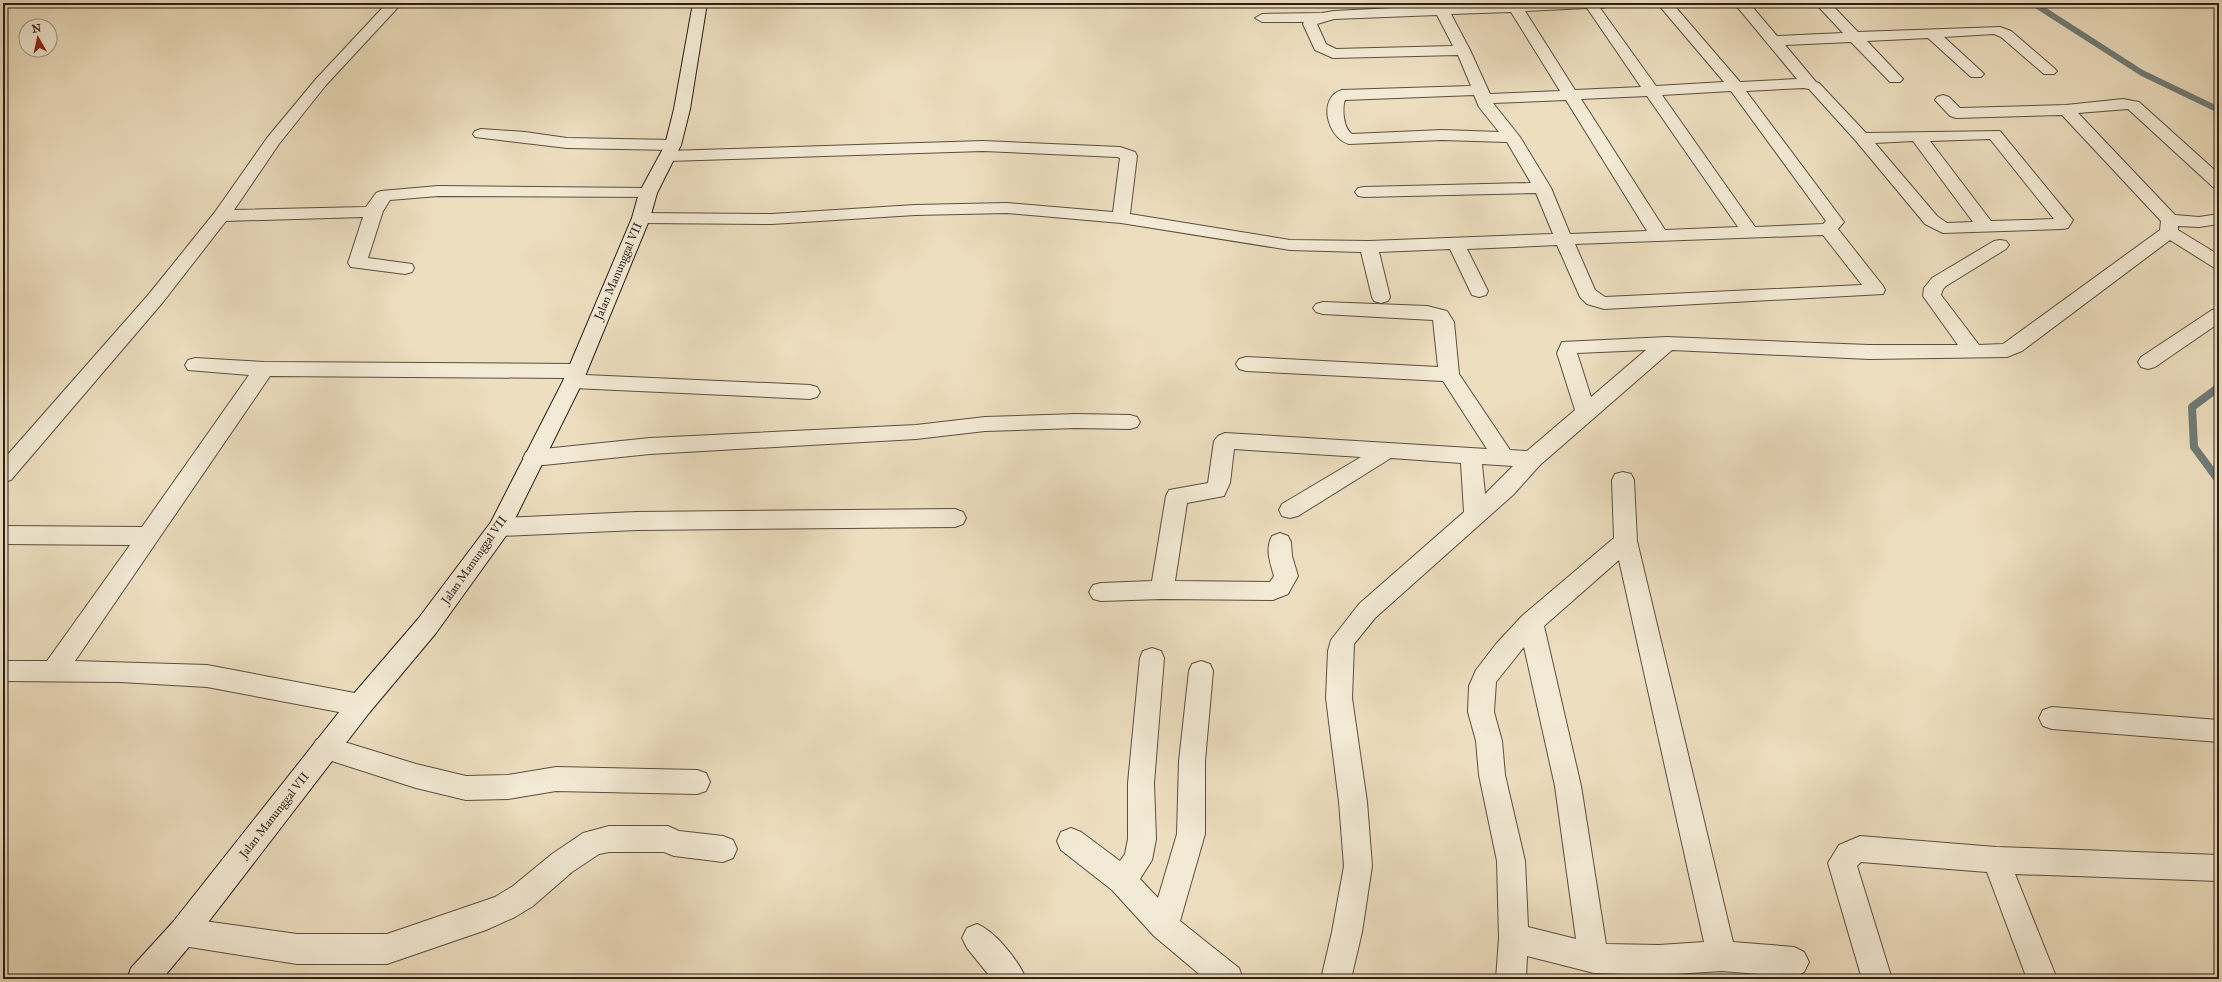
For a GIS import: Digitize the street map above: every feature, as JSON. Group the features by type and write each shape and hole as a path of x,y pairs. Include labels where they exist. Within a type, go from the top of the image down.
{"street":[{"path":"3,474 156,298 221,216 273,141 321,82 395,3"},
{"name":"Jalan Manunggal VII","path":"142,979 183,932 325,748 427,626 500,527 575,376 616,274 641,218 648,193 671,151 682,109 700,3"},
{"path":"1590,3 1653,91 1750,232"},
{"path":"1262,18 1320,17 1440,6 1609,3"},
{"path":"641,218 772,220 882,212 994,207 1121,218 1290,245 1369,247 1828,229 1835,222 1735,86 1664,3"},
{"path":"1742,3 1810,84 1814,86 1862,138 1936,225 1943,228 1987,228 2062,224 2064,220 1994,134 1919,138 1862,138"},
{"path":"1822,3 1895,79"},
{"path":"1514,5 1659,235"},
{"path":"1440,6 1463,50 1487,107 1512,136 1542,188 1563,240 1588,293 1594,300 1604,303 1876,290 1828,229"},
{"path":"1320,17 1314,19 1310,24 1312,32 1320,47 1333,54 1463,50"},
{"path":"1774,41 1999,31 2006,34 2048,71"},
{"path":"1933,35 1976,74"},
{"path":"1512,136 1442,135 1349,139 1343,137 1339,131 1336,101 1338,97 1342,95 1571,95 1735,86 1810,84"},
{"path":"1943,100 1956,113 2066,110 2123,104 2133,105 2219,183"},
{"path":"2066,110 2169,226 2219,263"},
{"path":"481,134 525,137 567,143 671,151 983,146 1120,152 1129,156 1121,218"},
{"path":"1919,138 1987,228"},
{"path":"1364,192 1542,188"},
{"path":"405,268 357,263 374,211 382,197 393,193 492,191 648,193"},
{"path":"221,216 374,211"},
{"path":"1586,412 1567,353 1569,347 1667,343 1869,352 2007,350 2015,346 2169,226 2219,219"},
{"path":"1456,244 1478,291"},
{"path":"1973,351 1932,296 1932,291 1934,286 1939,282 2000,245"},
{"path":"1369,247 1382,297"},
{"path":"1323,308 1427,312 1440,315 1444,322 1449,374 1503,457"},
{"path":"2148,362 2219,314"},
{"path":"1336,979 1347,932 1358,866 1352,802 1339,698 1340,651 1343,640 1367,611 1387,595 1408,573 1506,488 1532,459 1667,343"},
{"path":"1246,364 1449,374"},
{"path":"195,365 575,376 810,392"},
{"path":"55,670 264,368"},
{"path":"534,458 666,445 916,432 985,424 1076,421 1130,422"},
{"path":"1162,590 1177,496 1216,490 1219,483 1225,441 1532,459"},
{"path":"1290,510 1387,451"},
{"path":"1471,455 1475,515"},
{"path":"1623,480 1626,541 1722,956"},
{"path":"500,527 637,521 955,518"},
{"path":"3,535 147,536"},
{"path":"1511,979 1514,938 1511,861 1492,775 1489,741 1481,712 1481,698 1485,677 1505,651 1531,623 1626,541"},
{"path":"1101,592 1162,590 1273,591 1280,587 1286,576 1280,556 1280,542"},
{"path":"1531,623 1568,786 1594,958"},
{"path":"1122,880 1138,860 1142,839 1141,782 1152,658"},
{"path":"3,671 55,670 207,676 360,705"},
{"path":"1164,926 1191,834 1192,761 1201,671"},
{"path":"2052,718 2219,731"},
{"path":"325,748 416,776 466,788 508,787 556,779 698,782"},
{"path":"183,932 297,949 387,949 486,916 505,907 523,896 562,863 592,842 609,839 668,840 674,843 723,849"},
{"path":"1071,841 1122,880 1164,926 1228,979"},
{"path":"1877,979 1842,863 1849,854 1860,849 1996,860 2219,868"},
{"path":"1996,860 2042,979"},
{"path":"976,938 1011,979"},
{"path":"1514,938 1594,958 1659,960 1722,956 1794,962"}],"waterway":[{"path":"2033,3 2142,73 2219,110"},
{"path":"2219,387 2192,407 2194,447 2219,481"}]}
